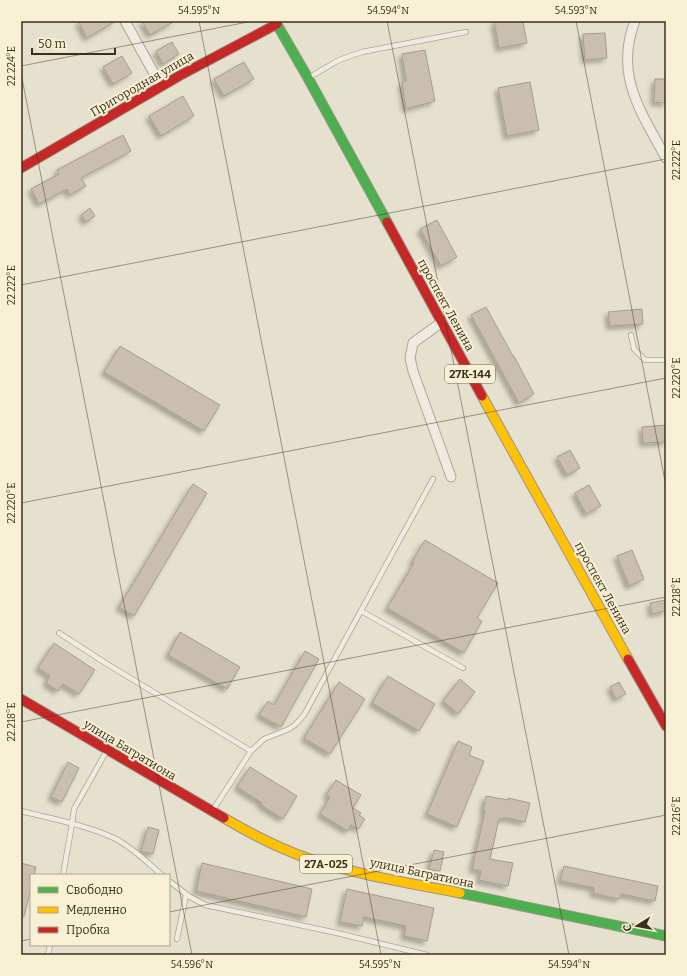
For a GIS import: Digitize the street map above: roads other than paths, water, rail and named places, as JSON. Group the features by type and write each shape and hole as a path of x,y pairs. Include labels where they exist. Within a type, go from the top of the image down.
{"main road":[{"name":"Пригородная улица","path":"21,168 161,86 276,23"},
{"name":"проспект Ленина","path":"276,23 308,78 666,726"},
{"name":"улица Багратиона","path":"21,699 244,830 310,859 348,870 666,936"}],"street":[{"path":"125,21 161,86"},
{"path":"635,21 629,36 627,55 628,72 632,91 636,102 666,158"},
{"path":"442,322 413,343 410,358 413,371 451,477"}],"lane":[{"path":"308,78 339,60 362,52 466,32"},
{"path":"631,336 634,349 645,360 666,360"},
{"path":"212,811 251,751 264,739 296,724 304,715 433,479"},
{"path":"361,611 463,668"},
{"path":"59,633 107,664 251,751"},
{"path":"63,874 74,809 107,750"},
{"path":"21,811 97,831 117,840 137,853 161,874"},
{"path":"170,882 186,894 205,905 337,933 427,955"},
{"path":"177,939 186,894"}]}
